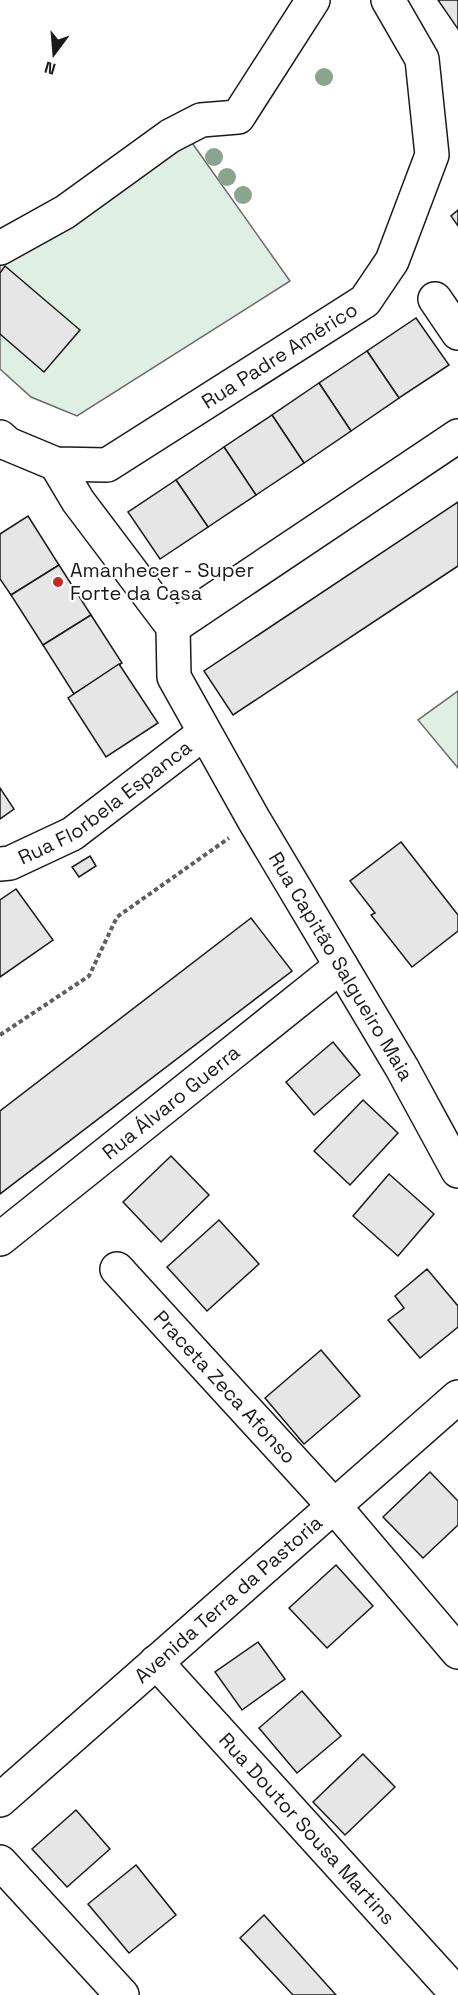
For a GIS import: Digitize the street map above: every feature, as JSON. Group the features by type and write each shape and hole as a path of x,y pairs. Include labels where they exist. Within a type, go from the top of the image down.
{"street":[{"path":"0,248 65,212 170,136 201,120 238,117 313,0"},
{"name":"Rua Padre Américo","path":"0,437 8,444 56,464 107,465 365,301 392,261 445,147 422,59 388,0"},
{"path":"435,299 458,333"},
{"path":"56,464 78,501 173,627 458,436"},
{"name":"Rua Florbela Espanca","path":"173,627 174,676 222,764"},
{"name":"Rua Florbela Espanca","path":"0,864 10,862 72,834 204,733"},
{"name":"Rua Capitão Salgueiro Maia","path":"222,764 402,1068 458,1171"},
{"name":"Rua Álvaro Guerra","path":"0,1239 341,966"},
{"name":"Praceta Zeca Afonso","path":"117,1269 334,1506"},
{"name":"Avenida Terra da Pastoria","path":"0,1800 458,1397"},
{"path":"334,1506 458,1652"},
{"name":"Rua Doutor Sousa Martins","path":"156,1662 458,1995"},
{"path":"0,1862 122,1995"}],"path":[{"path":"0,1035 89,976 117,917 254,820"}],"green space":[{"path":"190,140 290,281 77,416 31,397 0,369 0,260"},
{"path":"458,691 458,768 418,720"}],"building":[{"path":"438,0 458,0 458,29"},
{"path":"458,210 458,226 451,216"},
{"path":"5,266 80,330 44,372 0,334 0,273"},
{"path":"416,318 449,365 399,398 367,351"},
{"path":"367,351 399,398 351,431 319,383"},
{"path":"319,383 351,431 304,463 272,415"},
{"path":"272,415 304,463 256,495 224,447"},
{"path":"224,447 256,495 208,527 176,480"},
{"path":"176,480 208,527 160,559 128,512"},
{"path":"458,502 458,566 233,715 204,671"},
{"path":"28,516 59,565 11,595 0,579 0,534"},
{"path":"59,565 91,615 43,645 11,595"},
{"path":"91,615 122,663 74,694 43,645"},
{"path":"119,664 158,723 106,757 68,698"},
{"path":"0,788 14,809 0,819"},
{"path":"401,842 458,915 458,931 412,967 371,915 375,913 350,881"},
{"path":"90,856 96,866 79,877 72,867"},
{"path":"16,889 53,940 0,977 0,900"},
{"path":"251,918 292,971 0,1194 0,1111"},
{"path":"333,1042 360,1075 314,1115 286,1082"},
{"path":"363,1100 398,1133 350,1185 314,1151"},
{"path":"171,1156 209,1195 161,1242 123,1202"},
{"path":"389,1174 434,1214 398,1256 353,1216"},
{"path":"219,1220 259,1264 207,1311 167,1267"},
{"path":"427,1269 458,1306 458,1327 420,1358 388,1320 404,1308 395,1296"},
{"path":"321,1350 360,1396 304,1444 265,1398"},
{"path":"430,1472 458,1501 458,1525 423,1558 383,1517"},
{"path":"336,1565 373,1606 327,1648 289,1608"},
{"path":"258,1642 285,1679 242,1710 215,1672"},
{"path":"302,1691 341,1736 297,1773 259,1728"},
{"path":"363,1754 395,1787 345,1835 313,1802"},
{"path":"76,1810 110,1849 67,1887 32,1849"},
{"path":"136,1865 176,1915 129,1953 88,1904"},
{"path":"264,1915 336,1995 293,1995 240,1938"}],"place":[{"name":"Amanhecer - Super Forte da Casa","path":"58,582"}]}
